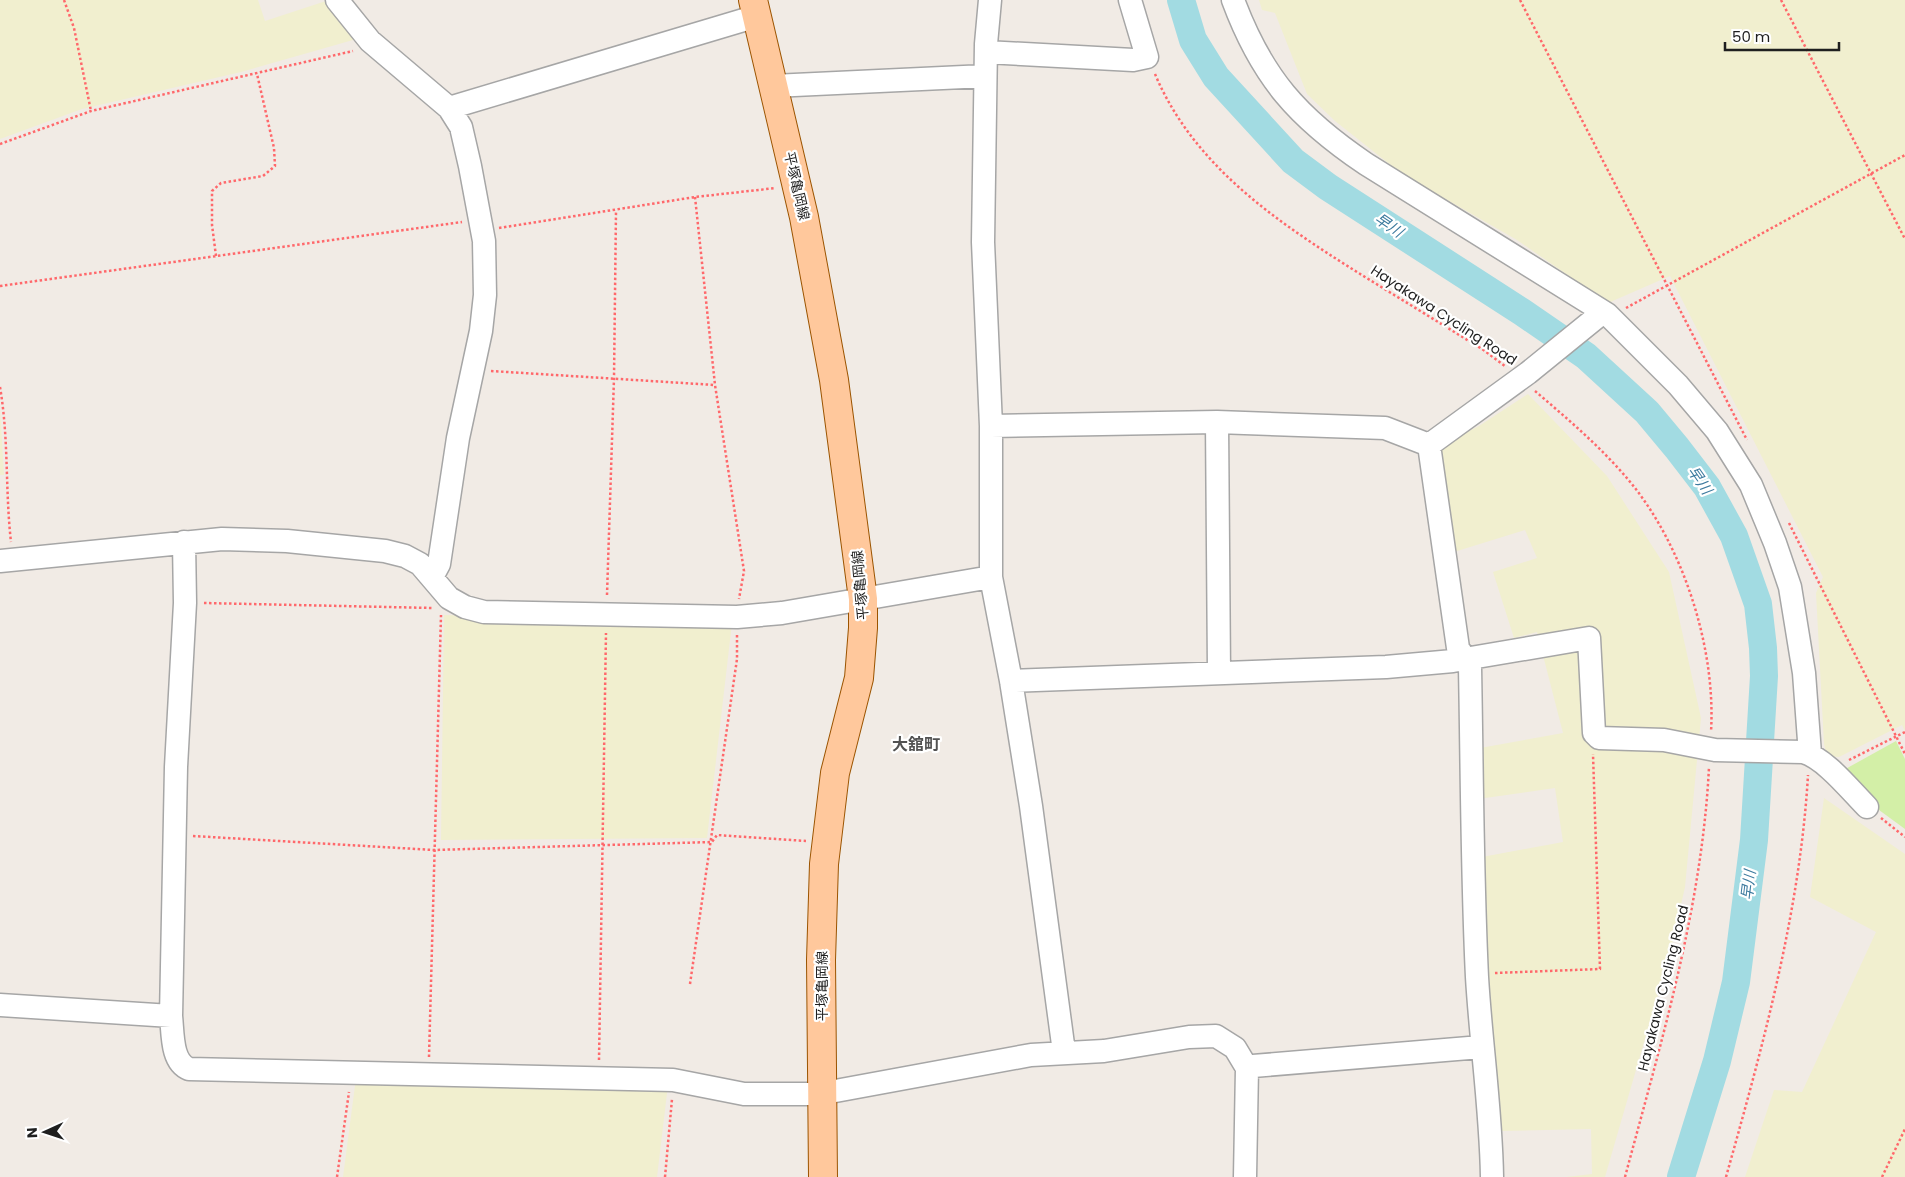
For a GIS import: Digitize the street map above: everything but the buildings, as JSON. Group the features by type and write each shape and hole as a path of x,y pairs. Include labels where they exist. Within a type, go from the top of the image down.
{"main road":[{"name":"平塚亀岡線","path":"755,8 797,186 834,380 863,599 863,628 858,678 835,773 824,864 821,960 823,1177"}],"street":[{"path":"337,0 370,41 449,108 461,127 484,242 485,295 481,332 458,438 439,564 432,577"},
{"path":"990,0 985,76 983,242 990,426 991,577 1011,681 1049,929 1064,1052"},
{"path":"986,52 1133,60 1147,57 1130,0"},
{"path":"1234,0 1243,27 1270,75 1300,112 1328,139 1602,316 1678,385 1717,431 1751,484 1775,543 1790,587 1804,673 1813,758"},
{"path":"449,108 755,8"},
{"path":"773,86 985,76"},
{"path":"1428,445 1525,376 1602,316"},
{"path":"990,426 1217,422 1386,428 1428,445"},
{"path":"1217,422 1219,672"},
{"path":"1428,445 1458,648 1470,667 1477,974 1481,1047 1488,1094 1492,1177"},
{"path":"7,560 184,542 252,539 385,551 405,556 420,564 449,598 465,607 484,612 606,616 737,617 782,613 991,577"},
{"path":"184,542 185,603 175,834 171,1016 176,1054 179,1062 189,1070 674,1080 744,1094 822,1094 1031,1055 1104,1050 1189,1037 1216,1036 1235,1048 1247,1068 1245,1177"},
{"path":"1011,681 1386,667 1464,659 1589,638 1594,733 1599,738 1664,740 1713,750 1813,758 1867,807"},
{"path":"0,1005 171,1016"},
{"path":"1247,1068 1481,1047"}],"path":[{"path":"64,0 74,28 91,111"},
{"path":"1520,0 1749,444"},
{"path":"1781,0 1905,239"},
{"path":"0,144 91,111 364,49 370,41"},
{"name":"Hayakawa Cycling Road","path":"1147,57 1175,112 1224,175 1248,197 1285,226 1525,376 1592,441 1631,484 1664,534 1690,592 1700,629 1713,711 1713,750 1708,806 1690,922 1624,1177"},
{"path":"216,256 212,225 212,191 222,184 263,176 275,166 274,148 257,74"},
{"path":"1602,316 1628,307 1905,155"},
{"path":"0,286 216,256 616,211 696,197 797,186"},
{"path":"690,984 737,660 737,617 744,571 715,385 696,197"},
{"path":"599,1079 606,616 614,378 616,211"},
{"path":"472,369 715,385"},
{"path":"0,387 6,424 7,560"},
{"path":"1784,515 1905,754"},
{"path":"185,603 441,608 429,1076"},
{"path":"1726,1177 1771,1009 1789,926 1805,826 1813,758 1842,764 1905,732"},
{"path":"1477,974 1600,969 1592,743 1594,733"},
{"path":"1867,807 1905,837"},
{"path":"175,834 434,850 712,842 718,835 807,841"},
{"path":"337,1177 352,1074"},
{"path":"665,1177 674,1080"},
{"path":"1882,1177 1905,1129"}],"shaded area":[{"path":"0,0 258,0 265,21 329,0 360,38 241,72 82,109 0,139"},
{"path":"1259,0 1905,0 1905,731 1902,725 1839,757 1827,756 1824,744 1816,593 1823,577 1670,276 1608,303 1517,240 1402,174 1335,121 1307,94 1275,13 1262,10"},
{"path":"1528,394 1607,476 1669,572 1701,718 1685,887 1671,949 1605,1177 1566,1177 1592,1174 1591,1129 1502,1131 1489,1047 1482,857 1563,842 1555,788 1478,799 1480,748 1563,733 1537,632 1514,638 1493,572 1537,558 1525,530 1454,552 1433,449 1479,426"},
{"path":"0,408 4,475 0,475"},
{"path":"444,615 732,623 707,838 441,840"},
{"path":"1824,798 1905,854 1905,1177 1745,1177 1774,1090 1802,1092 1876,932 1810,897"},
{"path":"356,1078 668,1085 657,1177 343,1177"}],"green space":[{"path":"1896,741 1905,759 1905,829 1864,799 1840,772"}],"waterway":[{"name":"早川","path":"1181,0 1193,40 1216,77 1293,161 1328,187 1522,312 1586,356 1647,412 1677,448 1707,487 1734,536 1758,604 1763,648 1764,676 1754,840 1736,982 1717,1061 1681,1177"}],"district":[{"name":"大舘町","path":"916,744"}]}
